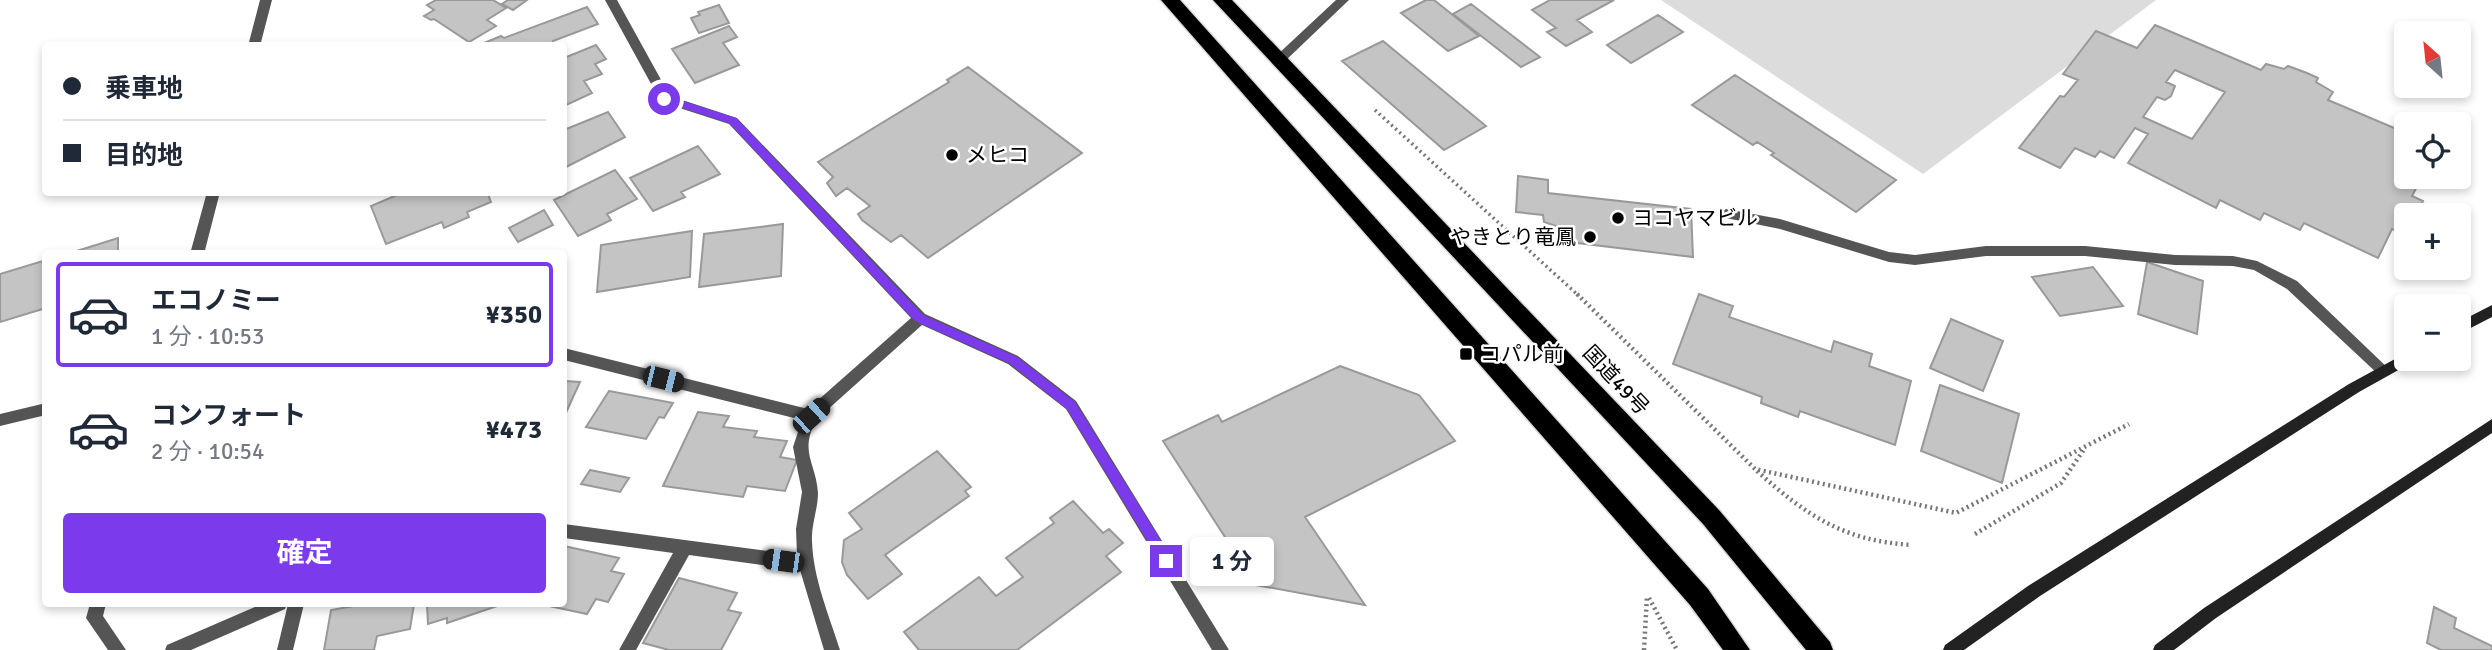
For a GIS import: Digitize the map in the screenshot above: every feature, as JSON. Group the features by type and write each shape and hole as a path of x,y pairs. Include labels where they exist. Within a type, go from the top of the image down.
{"highway":[{"path":"1170,0 1699,597 1738,650"},
{"name":"国道49号","path":"1222,0 1711,517 1821,650"}],"street":[{"path":"255,42 266,0"},
{"path":"611,0 664,99 733,121 919,318 1013,360 1071,405 1221,650"},
{"path":"1280,60 1343,0"},
{"path":"198,250 213,196"},
{"path":"1726,214 1780,224 1889,257 1915,260 1986,251 2085,251 2175,260 2233,261 2257,266 2292,285 2384,371"},
{"path":"2471,322 2492,310"},
{"path":"832,650 807,564 804,530 811,495 808,473 799,448 799,437 811,416 919,318"},
{"path":"567,355 811,416"},
{"path":"1951,650 2034,591 2394,366"},
{"path":"0,420 42,410"},
{"path":"2161,650 2210,613 2492,425"},
{"path":"567,531 807,564"},
{"path":"627,650 685,547"},
{"path":"97,607 94,618 118,650"},
{"path":"173,650 272,607"},
{"path":"285,650 295,607"}],"path":[{"path":"1367,103 1582,299 1796,507 1832,528 1864,539 1912,545"},
{"path":"1755,469 1956,513 2129,424"},
{"path":"1975,534 2061,484 2086,446"},
{"path":"1648,597 1677,650"}],"shaded area":[{"path":"1661,0 2156,0 1923,174"}],"building":[{"path":"436,0 493,0 506,8 487,20 496,26 469,42 434,19 424,16 434,10 427,5"},
{"path":"508,0 527,0 513,10 502,4"},
{"path":"1426,0 1434,0 1479,36 1448,51 1401,13"},
{"path":"1550,0 1614,0 1577,20 1592,32 1566,46 1547,32 1556,28 1532,10"},
{"path":"1471,4 1540,57 1521,67 1453,14"},
{"path":"719,5 729,23 699,33 691,18 700,15 698,12"},
{"path":"587,7 598,24 554,42 487,42 501,36 504,38"},
{"path":"1658,15 1683,32 1631,63 1607,45"},
{"path":"2155,25 2261,70 2266,64 2284,69 2288,66 2318,78 2316,82 2333,92 2328,100 2394,128 2394,189 2416,189 2412,196 2423,201 2422,203 2394,203 2394,230 2392,229 2378,258 2304,223 2300,230 2264,213 2260,220 2220,200 2216,208 2128,163 2148,134 2135,128 2114,158 2100,151 2095,157 2075,148 2060,168 2019,148 2060,96 2064,97 2078,80 2063,74 2096,31 2137,48","holes":["2175,70 2225,92 2192,139 2143,117 2157,97 2165,100 2171,96 2175,86 2166,82"]},
{"path":"729,26 737,37 723,43 739,65 695,83 672,49"},
{"path":"1383,41 1486,126 1444,150 1342,61"},
{"path":"596,45 606,59 595,64 602,74 584,81 592,93 567,105 567,57"},
{"path":"968,67 1082,153 928,258 901,235 891,242 862,220 858,214 870,206 847,188 836,196 827,183 833,177 818,162 949,82 947,80"},
{"path":"1735,75 1896,180 1856,212 1771,155 1774,153 1757,142 1753,145 1692,105"},
{"path":"608,112 625,137 567,166 567,129"},
{"path":"698,146 720,174 681,192 685,197 653,211 630,178"},
{"path":"615,170 637,199 607,214 611,220 578,236 554,200 567,196 567,194"},
{"name":"ヨコヤマビル","path":"1518,176 1548,180 1548,193 1691,209 1693,257 1561,241 1562,228 1544,222 1543,215 1516,212"},
{"path":"395,196 489,196 491,202 467,212 469,217 444,228 442,222 386,244 371,206"},
{"path":"544,210 553,225 518,242 509,228"},
{"path":"783,224 781,276 699,287 704,234"},
{"path":"692,231 690,277 597,292 601,245"},
{"path":"118,238 118,250 80,250"},
{"path":"42,261 42,309 0,322 0,274"},
{"path":"2147,262 2203,281 2197,334 2138,314"},
{"path":"2093,267 2123,306 2060,316 2032,277"},
{"path":"1699,294 1733,306 1729,317 1831,352 1834,341 1872,354 1869,366 1911,381 1895,445 1800,411 1798,417 1761,403 1762,397 1673,364"},
{"path":"1951,319 2003,341 1983,391 1930,368"},
{"path":"1340,366 1419,395 1455,441 1305,517 1365,605 1256,585 1163,441 1218,415 1222,422"},
{"path":"567,381 580,382 567,410"},
{"path":"1940,385 2019,414 2002,483 1921,451"},
{"path":"609,391 673,403 664,418 659,417 646,439 586,427"},
{"path":"698,412 729,416 723,427 757,431 754,437 787,441 780,457 797,460 785,491 747,486 743,497 663,486"},
{"path":"937,451 971,487 965,491 969,496 885,555 902,574 868,599 847,575 842,562 844,540 862,529 849,513"},
{"path":"590,470 629,478 620,492 581,484"},
{"path":"1073,501 1103,533 1109,529 1123,543 1106,556 1121,572 1017,650 919,650 904,632 979,577 996,596 1023,577 1006,558 1054,523 1050,518"},
{"path":"567,547 619,558 611,571 624,574 608,602 596,599 587,614 554,607 567,607"},
{"path":"679,578 737,593 728,610 741,613 721,650 669,650 643,643"},
{"path":"348,607 414,607 410,629 377,636 374,650 324,650 331,610"},
{"path":"427,607 494,607 447,623 447,618 428,624"},
{"path":"2434,607 2456,618 2454,628 2492,646 2492,650 2441,650 2427,643"}],"place":[{"name":"メヒコ","path":"952,155"},
{"name":"ヨコヤマビル","path":"1618,218"},
{"name":"やきとり竜鳳","path":"1590,237"},
{"name":"コパル前","path":"1466,354"}],"route":[{"path":"664,99 733,121 919,318 1013,360 1071,405 1166,561"}]}
